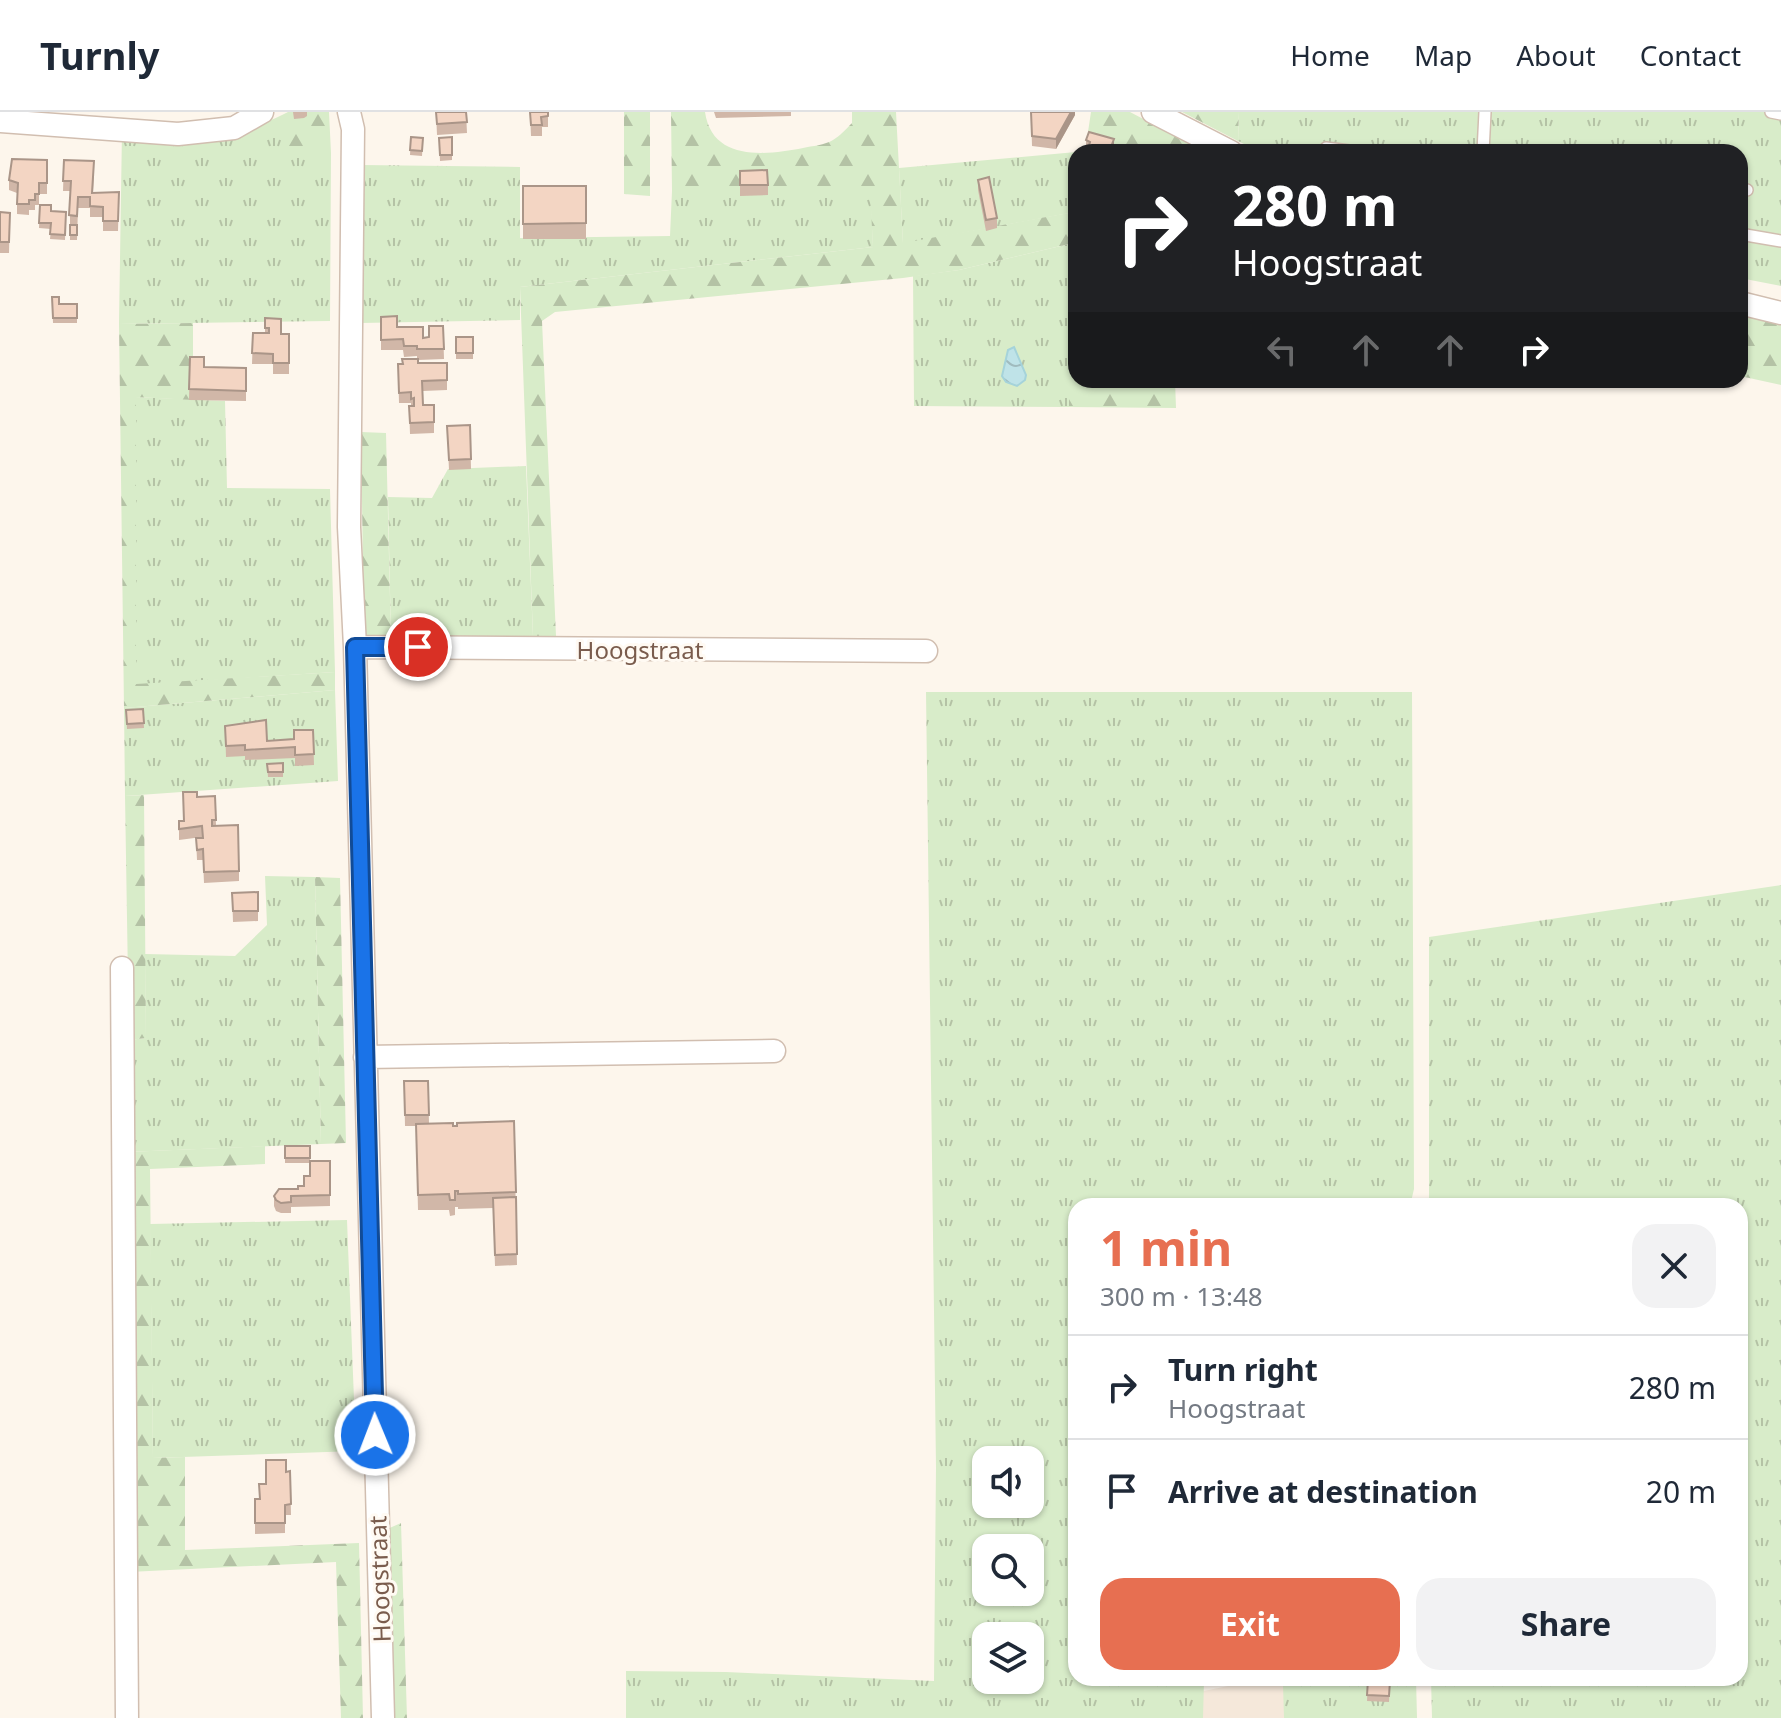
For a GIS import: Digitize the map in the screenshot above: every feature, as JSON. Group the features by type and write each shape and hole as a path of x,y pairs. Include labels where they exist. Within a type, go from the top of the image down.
{"street":[{"path":"0,121 178,134 234,128 262,112"},
{"name":"Hoogstraat","path":"349,112 353,129 349,527 355,647 383,1718"},
{"path":"1153,112 1215,144"},
{"path":"1748,305 1781,313"},
{"name":"Hoogstraat","path":"355,647 926,651"},
{"path":"122,968 127,1718"},
{"path":"365,1057 774,1051"}],"lane":[{"path":"1483,144 1485,112"},
{"path":"1771,112 1781,114"},
{"path":"1748,235 1781,241"}],"shaded area":[{"path":"1228,1686 1298,1686 1296,1718 1202,1718 1199,1692"}],"green space":[{"path":"288,112 329,112 331,153 282,153 282,115"},
{"path":"624,112 650,112 650,196 624,194"},
{"path":"671,112 705,112 718,140 730,147 758,153 789,151 830,142 852,123 852,112 896,112 903,243 1068,213 1068,244 959,270 555,312 542,321 556,636 533,636 520,287 873,247 870,191 672,191"},
{"path":"1091,112 1130,112 1191,144 1086,144"},
{"path":"1182,112 1239,112 1238,141"},
{"path":"1239,112 1781,112 1781,286 1748,280 1748,144 1244,144 1238,141"},
{"path":"282,115 283,153 331,153 330,321 119,324 122,130 224,130 263,123"},
{"path":"1068,153 1068,213 903,244 899,168"},
{"path":"362,165 520,167 520,238 670,236 672,191 871,191 873,247 520,287 520,320 361,323"},
{"path":"1068,244 1069,407 914,406 913,276 959,270"},
{"path":"1748,312 1781,320 1781,385 1748,378"},
{"path":"193,323 193,400 136,397 136,684 335,672 335,690 124,708 119,324"},
{"path":"1069,388 1175,388 1176,408 1069,407"},
{"path":"136,397 225,401 227,488 330,489 335,672 136,685"},
{"path":"361,432 386,433 391,639 364,639"},
{"path":"526,466 533,636 391,639 388,497 432,498 448,469"},
{"path":"335,690 338,781 125,796 124,708"},
{"path":"926,692 1412,692 1412,1198 1068,1198 1068,1686 1204,1686 1203,1718 626,1718 626,1671 934,1681 936,1467"},
{"path":"144,795 146,1038 129,1040 125,796"},
{"path":"265,876 315,877 321,1144 126,1152 129,1040 146,1038 145,954 235,956 267,925"},
{"path":"315,877 340,878 346,1143 321,1144"},
{"path":"1781,885 1781,1718 1432,1718 1431,1686 1748,1686 1748,1198 1429,1198 1429,937"},
{"path":"265,1146 265,1164 150,1169 153,1458 185,1457 185,1550 359,1543 363,1718 341,1718 336,1562 129,1572 126,1152"},
{"path":"347,1220 356,1451 153,1458 150,1224"},
{"path":"401,1523 407,1718 390,1718 385,1530"},
{"path":"1283,1686 1416,1686 1417,1718 1284,1718"}],"water":[{"path":"1014,347 1026,375 1017,386 1006,382 1002,376 1008,350"}],"building":[{"path":"436,112 466,112 467,122 437,124"},
{"path":"530,112 548,112 548,116 541,117 542,125 531,125"},
{"path":"1031,112 1071,112 1056,139 1032,136"},
{"path":"1089,132 1114,139 1112,144 1089,144 1086,140"},
{"path":"411,137 423,138 422,151 410,150"},
{"path":"452,137 452,155 440,155 439,138"},
{"path":"12,159 47,160 47,183 39,183 39,194 35,194 35,200 29,200 29,204 17,204 18,183 9,180"},
{"path":"64,160 94,161 92,193 119,192 118,221 103,221 103,207 90,206 90,197 78,197 77,216 69,215 71,181 63,181"},
{"path":"767,170 768,185 740,185 740,171"},
{"path":"989,177 997,218 986,220 978,180"},
{"path":"523,186 586,186 586,223 523,224"},
{"path":"40,205 51,205 51,211 66,212 65,235 50,234 51,223 39,223"},
{"path":"0,212 10,213 9,242 0,242"},
{"path":"70,225 77,225 77,235 70,235"},
{"path":"52,297 59,297 59,304 77,304 77,318 53,318"},
{"path":"397,316 397,327 423,327 423,338 429,337 429,326 443,326 444,349 404,346 403,339 381,340 381,317"},
{"path":"265,318 281,319 281,334 289,334 289,363 273,363 273,354 252,353 253,333 269,333 269,328 265,328"},
{"path":"456,337 473,337 473,353 456,353"},
{"path":"190,357 204,357 204,367 246,368 246,391 189,389"},
{"path":"402,359 418,359 418,363 447,363 447,380 422,381 423,405 434,405 434,422 410,423 409,406 414,406 414,398 411,399 411,392 399,393 398,364 403,364"},
{"path":"470,425 471,459 449,460 447,426"},
{"path":"143,709 144,723 127,724 126,710"},
{"path":"266,720 267,741 294,739 294,730 313,730 314,754 295,755 295,747 245,750 245,745 226,746 225,726"},
{"path":"283,763 283,772 268,772 267,764"},
{"path":"183,792 197,792 197,797 215,796 216,820 212,820 212,826 238,825 239,871 204,872 203,849 197,850 196,838 203,838 202,826 179,829 179,821 184,821"},
{"path":"258,892 258,911 233,911 232,893"},
{"path":"404,1081 428,1081 429,1115 405,1115"},
{"path":"514,1121 516,1192 458,1194 455,1191 455,1200 450,1200 449,1194 418,1195 416,1124 453,1123 457,1126 457,1123"},
{"path":"285,1146 310,1146 310,1158 285,1158"},
{"path":"310,1161 330,1161 330,1195 291,1196 291,1202 281,1203 276,1200 274,1196 279,1189 304,1186 304,1176 310,1176"},
{"path":"516,1197 517,1254 495,1255 493,1198"},
{"path":"266,1460 286,1460 286,1472 290,1471 291,1504 285,1505 285,1523 255,1523 255,1499 260,1499 259,1484 266,1484"},
{"path":"1368,1686 1390,1686 1389,1696 1367,1695"}],"route":[{"path":"375,1435 355,647 418,647"}]}
